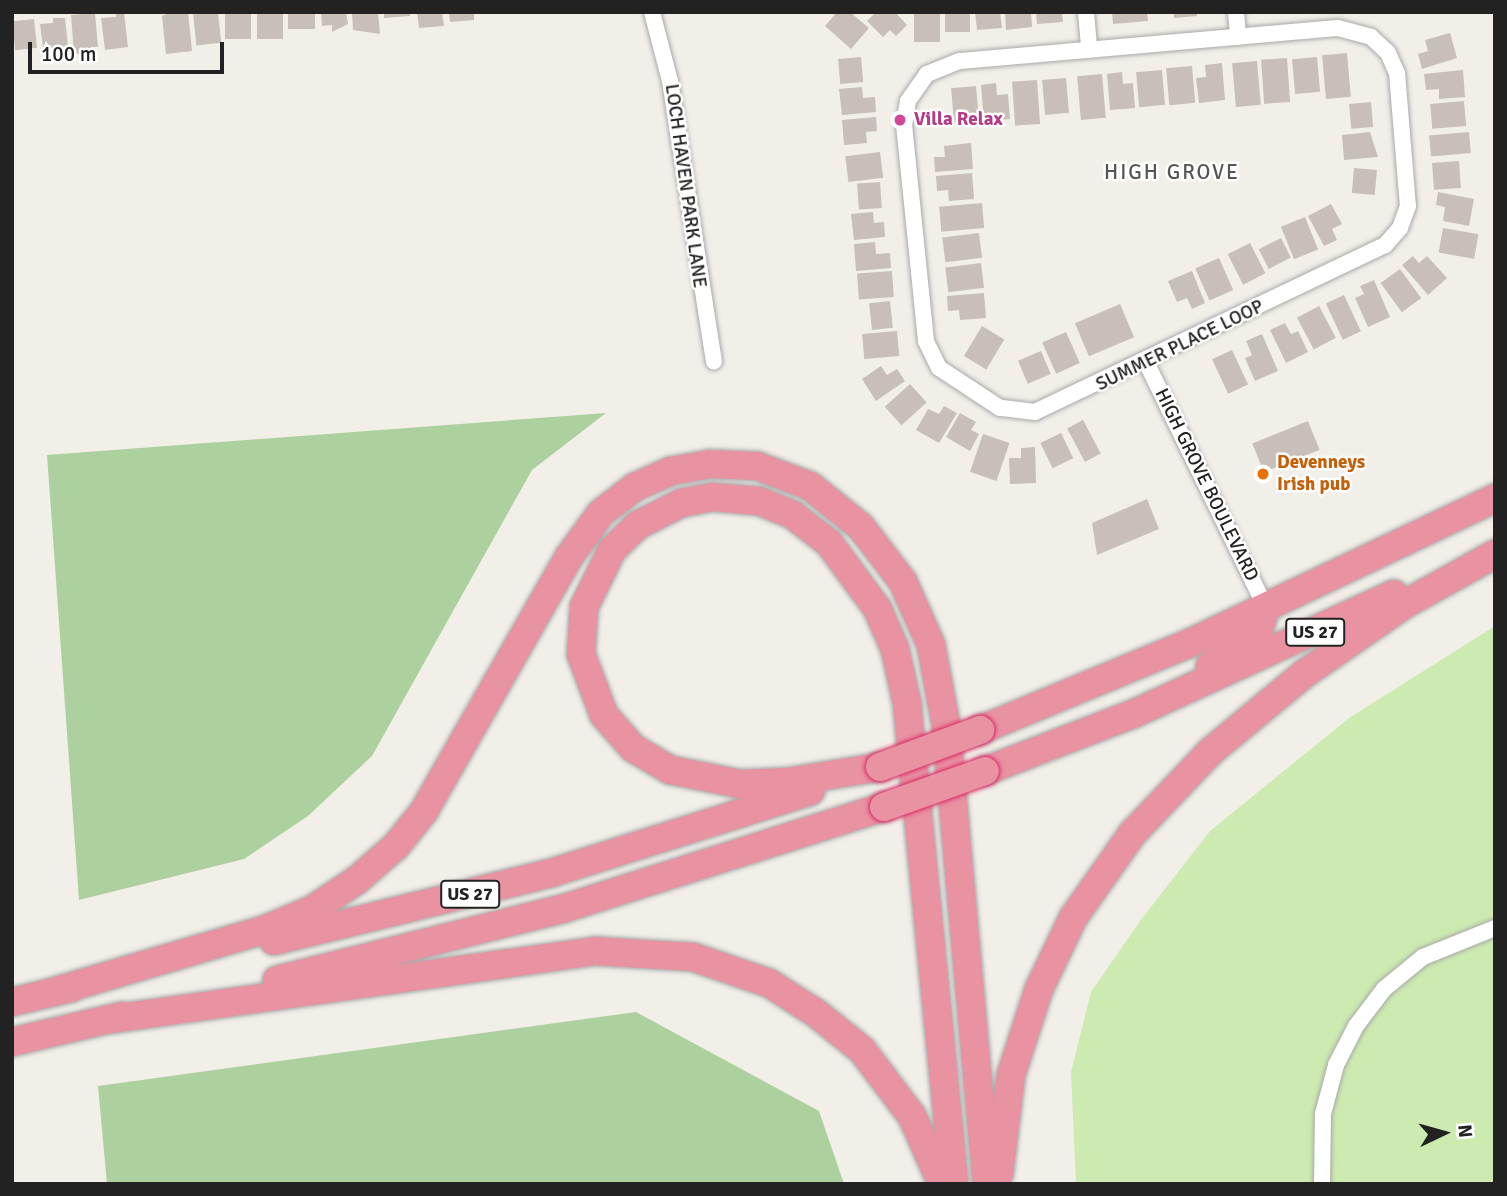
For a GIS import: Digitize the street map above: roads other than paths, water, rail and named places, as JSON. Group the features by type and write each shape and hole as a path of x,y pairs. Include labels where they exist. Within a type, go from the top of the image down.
{"highway":[{"path":"53,992 264,930 312,910 357,880 396,846 424,811 569,557 601,513 635,487 671,471 709,464 757,466 810,486 862,527 903,582 931,645 946,725 987,1184"},
{"path":"880,767 787,782 740,784 670,771 633,748 598,705 582,654 584,607 612,550 638,525 681,503 712,497 759,501 793,515 829,543 877,608 895,649 907,703 954,1184"},
{"name":"US 27","path":"12,1002 554,872 880,767 1118,675 1266,608 1495,498"},
{"name":"US 27","path":"12,1042 562,909 884,807 1133,714 1495,546"},
{"path":"998,1184 1008,1089 1039,989 1073,918 1132,834 1210,752 1304,674 1405,604 1495,554"},
{"path":"1133,714 1240,646 1259,629 1266,608"},
{"path":"105,1020 594,951 693,957 768,983 816,1013 862,1050 912,1116 942,1184"}],"street":[{"name":"LOCH HAVEN PARK LANE","path":"652,12 670,81 714,362"},
{"path":"1086,12 1089,50"},
{"path":"1236,12 1238,37"},
{"name":"SUMMER PLACE LOOP","path":"1338,28 1360,32 1380,44 1394,64 1399,85 1409,194 1405,218 1394,237 1376,251 1047,409 1023,413 1000,408 946,375 926,341 904,126 913,90 927,74 948,64 1238,37 1338,28"},
{"name":"HIGH GROVE BOULEVARD","path":"1146,362 1266,608"},
{"path":"1322,1184 1323,1114 1336,1065 1356,1026 1384,989 1423,957 1495,928"}],"place":[{"name":"Villa Relax","path":"900,120"},
{"name":"Devenneys Irish pub","path":"1263,474"}],"district":[{"name":"HIGH GROVE","path":"1172,172"}]}
